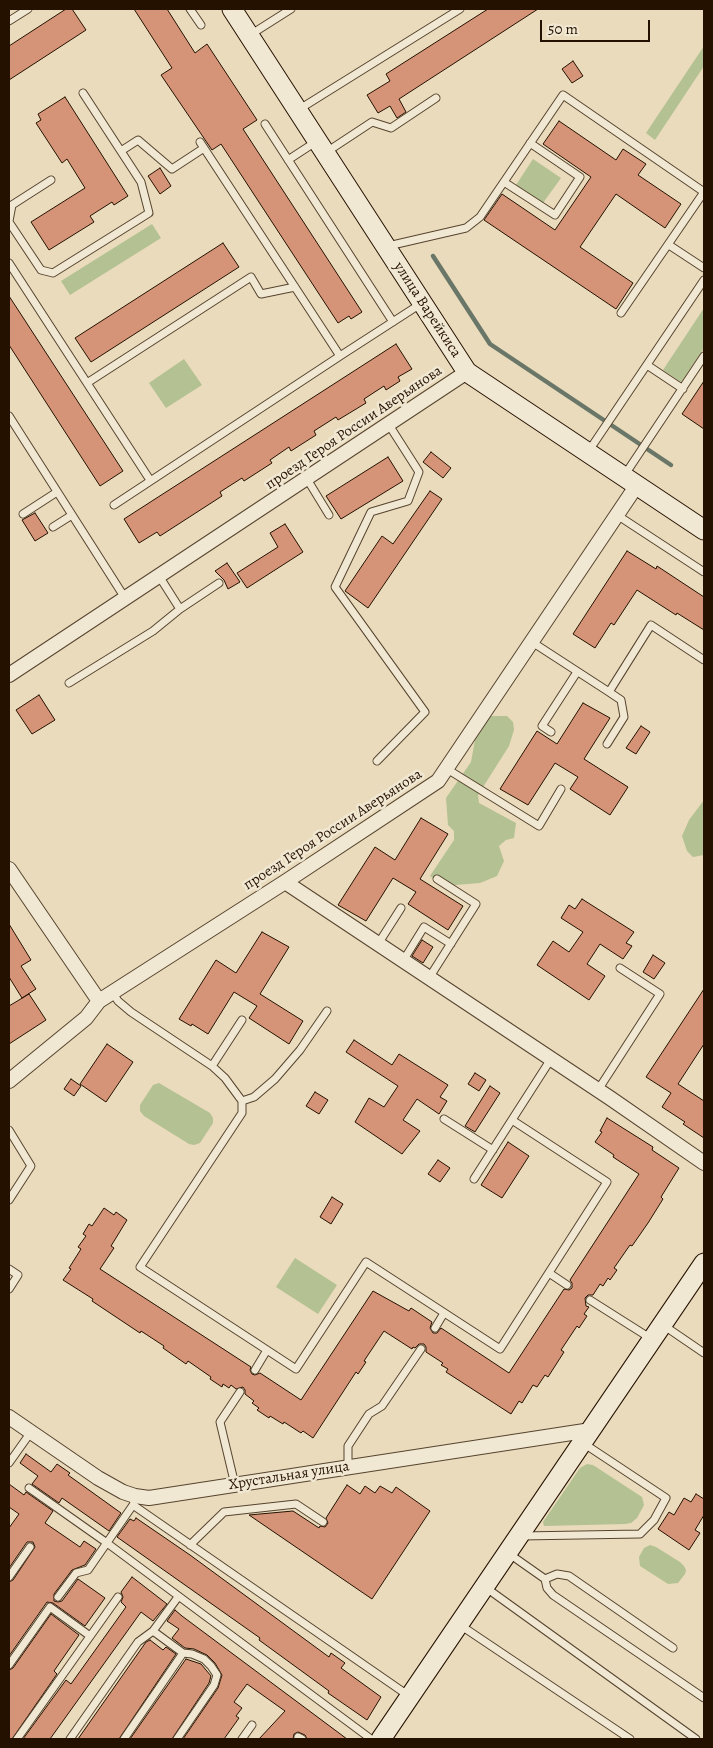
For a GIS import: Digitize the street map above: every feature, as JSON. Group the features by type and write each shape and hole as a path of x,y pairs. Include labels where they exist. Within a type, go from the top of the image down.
{"main road":[{"name":"улица Варейкиса","path":"232,9 468,372 630,481 703,525"},
{"path":"381,1739 704,1264"}],"street":[{"name":"проезд Героя России Аверьянова","path":"9,675 468,372"},
{"name":"проезд Героя России Аверьянова","path":"9,1081 86,1018 99,1001 438,781 617,515 630,481"},
{"path":"9,869 99,1001"},
{"path":"285,882 598,1090 704,1163"},
{"name":"Хрустальная улица","path":"9,1417 134,1501 348,1467 587,1437"}],"lane":[{"path":"9,22 28,9"},
{"path":"190,9 201,25"},
{"path":"250,36 291,9"},
{"path":"298,110 460,9"},
{"path":"51,180 12,206 9,222 41,270 54,273 149,213 141,182 83,93"},
{"path":"386,247 466,228 480,217 563,95 704,192 622,313"},
{"path":"288,160 321,147 372,122 391,128 436,98"},
{"path":"265,124 393,322"},
{"path":"121,151 138,140 172,169 202,145 340,356"},
{"path":"504,182 554,215 580,177 530,143"},
{"path":"669,244 704,268"},
{"path":"9,263 150,480"},
{"path":"87,383 251,278 261,294 295,287"},
{"path":"588,453 704,280"},
{"path":"114,504 422,303"},
{"path":"630,481 682,388 704,356"},
{"path":"648,364 682,388"},
{"path":"9,416 125,598"},
{"path":"378,761 425,712 335,587 371,512 408,500 419,472 389,425"},
{"path":"307,479 329,515"},
{"path":"23,514 57,492"},
{"path":"53,527 72,515"},
{"path":"617,515 704,572"},
{"path":"159,576 180,609"},
{"path":"69,683 153,631 180,609 219,583"},
{"path":"608,692 650,625 704,660"},
{"path":"532,642 621,700 624,717 607,744"},
{"path":"551,732 542,726 577,672"},
{"path":"447,769 539,826 561,789"},
{"path":"429,978 476,904 438,879"},
{"path":"378,945 401,908"},
{"path":"403,961 424,927 451,944"},
{"path":"598,1090 660,994 620,968"},
{"path":"112,992 118,1001 131,1012 212,1066 225,1078 242,1102 242,1113 140,1267 296,1369 366,1262 500,1349 607,1182 512,1120"},
{"path":"242,1102 254,1097 275,1078 300,1050 327,1011"},
{"path":"212,1066 242,1020"},
{"path":"474,1179 551,1059"},
{"path":"444,1119 492,1150"},
{"path":"9,1130 31,1166 9,1200"},
{"path":"9,1269 18,1275 9,1289"},
{"path":"549,1273 567,1284"},
{"path":"590,1300 704,1353"},
{"path":"435,1328 444,1313"},
{"path":"348,1467 348,1446 369,1414 382,1406 421,1349"},
{"path":"255,1370 267,1350"},
{"path":"235,1484 220,1422 240,1392"},
{"path":"9,1463 31,1432"},
{"path":"519,1536 640,1534 654,1520 666,1498 587,1437"},
{"path":"29,1488 107,1543 371,1739"},
{"path":"58,1598 76,1573 88,1570 134,1501 190,1545 410,1697"},
{"path":"190,1545 224,1512 296,1504 323,1522"},
{"path":"9,1577 30,1547"},
{"path":"507,1553 545,1579 546,1588 553,1595 704,1698"},
{"path":"545,1579 556,1574 569,1576 673,1648"},
{"path":"484,1587 696,1739"},
{"path":"16,1739 118,1597"},
{"path":"70,1739 138,1642 153,1631 178,1597"},
{"path":"9,1664 50,1607 90,1636"},
{"path":"459,1625 630,1739"},
{"path":"153,1631 183,1654 192,1654 204,1659 217,1675 214,1685 177,1739"},
{"path":"124,1739 183,1654"},
{"path":"242,1739 252,1725"}],"green space":[{"path":"704,46 704,66 655,140 646,133"},
{"path":"533,159 561,178 543,203 516,185"},
{"path":"152,224 161,238 70,295 61,281"},
{"path":"704,308 704,348 681,382 663,370"},
{"path":"184,359 202,385 166,408 149,383"},
{"path":"490,716 507,716 513,722 514,730 509,746 478,795 479,803 516,823 514,838 506,840 499,846 504,861 497,876 480,883 444,886 430,876 454,840 454,831 448,825 446,798 471,762 477,729"},
{"path":"704,800 704,855 693,857 687,851 682,836 689,820"},
{"path":"159,1083 210,1113 213,1123 200,1143 189,1144 144,1116 140,1111 140,1105 153,1085"},
{"path":"295,1258 337,1285 318,1314 276,1287"},
{"path":"587,1464 593,1465 642,1497 644,1505 637,1518 631,1523 625,1524 544,1526 543,1522 580,1468"},
{"path":"650,1545 684,1566 685,1574 678,1583 668,1584 640,1566 639,1557 644,1548"}],"building":[{"path":"66,9 72,9 86,30 9,80 9,46"},
{"path":"134,9 167,9 195,53 207,44 257,120 243,129 362,312 351,319 349,316 338,323 221,144 212,150 161,75 172,68"},
{"path":"488,9 538,9 399,99 406,112 397,118 390,106 378,113 367,95 390,81 386,74"},
{"path":"573,61 583,76 572,83 562,69"},
{"path":"65,97 128,196 114,205 112,202 90,216 94,222 49,250 31,222 85,188 67,159 62,163 36,123 41,120 38,114"},
{"path":"559,121 616,160 623,149 646,164 638,175 681,204 665,228 616,194 580,247 633,283 616,309 484,220 502,194 555,230 591,177 543,144"},
{"path":"160,168 171,186 160,194 148,176"},
{"path":"223,243 239,267 91,362 75,338"},
{"path":"9,296 123,471 100,486 9,345"},
{"path":"396,344 412,369 398,377 400,381 386,390 384,386 364,399 366,403 338,420 336,417 314,431 316,435 291,451 289,447 270,460 272,463 244,481 242,478 220,492 222,496 160,536 157,532 139,543 124,519"},
{"path":"704,381 704,429 682,414"},
{"path":"431,452 451,468 443,478 423,462"},
{"path":"388,457 403,481 341,519 326,496"},
{"path":"430,491 442,499 368,608 345,591 382,536 393,544"},
{"path":"35,513 48,533 35,541 22,520"},
{"path":"285,524 303,552 247,588 237,573 278,547 270,533"},
{"path":"627,551 656,569 657,566 704,597 704,630 637,590 614,625 611,623 595,648 573,634"},
{"path":"227,563 240,582 228,589 224,580 215,571"},
{"path":"39,695 55,720 32,734 16,710"},
{"path":"583,703 610,718 584,759 628,787 610,815 570,789 578,777 555,763 528,805 500,789 537,731 557,744"},
{"path":"641,726 650,732 636,754 626,748"},
{"path":"421,818 448,834 420,879 463,906 448,930 408,904 416,892 393,878 366,921 338,905 375,847 395,860"},
{"path":"582,899 634,932 626,943 632,946 623,959 600,944 587,964 605,976 589,1000 537,965 553,941 569,952 583,932 561,918 569,905 575,909"},
{"path":"9,924 31,960 21,966 36,989 22,998 9,977"},
{"path":"262,932 289,947 260,994 303,1021 289,1044 249,1018 257,1006 234,992 208,1034 192,1024 191,1026 179,1019 216,960 236,973"},
{"path":"422,940 433,947 423,963 412,956"},
{"path":"653,955 665,963 654,979 643,972"},
{"path":"704,989 704,1044 678,1084 704,1101 704,1138 683,1124 685,1122 662,1107 671,1093 646,1077"},
{"path":"29,994 46,1020 9,1044 9,1006"},
{"path":"354,1040 392,1065 399,1054 448,1085 440,1097 447,1101 439,1114 417,1099 403,1120 420,1131 402,1154 355,1122 369,1098 384,1107 398,1086 346,1052"},
{"path":"107,1044 133,1062 106,1102 80,1084"},
{"path":"475,1073 486,1080 479,1091 468,1084"},
{"path":"71,1079 81,1086 74,1096 64,1089"},
{"path":"490,1086 500,1093 475,1132 465,1126"},
{"path":"315,1092 328,1100 319,1114 306,1106"},
{"path":"607,1118 653,1147 652,1150 679,1168 648,1223 614,1268 617,1270 610,1280 608,1278 603,1286 600,1284 593,1295 588,1295 585,1298 586,1306 589,1307 584,1314 587,1316 579,1328 577,1326 561,1350 564,1352 548,1377 545,1375 537,1387 533,1385 522,1403 519,1401 511,1414 446,1372 448,1369 441,1365 443,1363 426,1352 424,1344 419,1344 412,1349 384,1331 364,1361 366,1362 358,1374 356,1372 313,1438 284,1422 283,1424 270,1416 269,1418 257,1410 259,1408 245,1394 243,1387 236,1389 231,1385 229,1388 223,1384 222,1387 188,1361 186,1364 163,1348 164,1346 141,1331 140,1333 63,1280 81,1249 78,1247 86,1236 83,1234 89,1224 92,1226 104,1208 114,1215 116,1212 127,1220 111,1246 114,1248 100,1269 251,1367 252,1374 260,1373 301,1400 373,1291 409,1311 411,1308 432,1322 430,1328 433,1333 437,1333 441,1328 509,1373 564,1289 569,1290 572,1288 570,1280 639,1174 613,1157 614,1155 595,1142 602,1132 600,1131"},
{"path":"508,1142 529,1156 502,1198 481,1185"},
{"path":"438,1160 450,1168 440,1182 428,1174"},
{"path":"332,1197 343,1204 331,1224 320,1217"},
{"path":"26,1454 51,1472 57,1464 70,1473 68,1475 121,1513 109,1531 62,1498 59,1503 32,1484 38,1476 20,1463"},
{"path":"9,1484 24,1495 26,1492 53,1511 45,1523 80,1547 84,1541 96,1549 85,1565 72,1570 54,1594 54,1601 62,1601 78,1579 105,1598 85,1626 53,1603 47,1602 9,1656 9,1582 13,1580 35,1547 33,1542 27,1542 9,1568 9,1528 19,1514 9,1507"},
{"path":"347,1485 360,1494 365,1486 375,1493 380,1486 392,1493 396,1487 430,1511 372,1599 249,1515 293,1511 319,1528 320,1526 325,1527 328,1523 326,1518"},
{"path":"696,1494 704,1499 704,1515 695,1530 700,1533 689,1550 658,1529 669,1512 674,1515 684,1498 691,1502"},
{"path":"136,1518 190,1555 329,1657 331,1653 345,1663 341,1668 381,1697 367,1720 328,1693 329,1691 259,1640 260,1638 117,1537 130,1519 134,1521"},
{"path":"132,1577 167,1604 153,1621 141,1612 50,1739 23,1739 66,1680 71,1684 126,1607 121,1602 123,1597 121,1592"},
{"path":"175,1610 347,1739 307,1739 305,1735 298,1732 294,1734 293,1739 259,1739 285,1711 247,1684 234,1702 242,1708 236,1716 239,1718 224,1739 183,1739 218,1688 222,1675 215,1663 207,1655 194,1649 185,1648 172,1638 179,1629 167,1621"},
{"path":"51,1614 79,1635 54,1671 57,1674 12,1739 9,1739 9,1670 13,1668"},
{"path":"150,1640 163,1650 166,1647 176,1654 119,1739 78,1739 146,1642"},
{"path":"186,1659 201,1664 211,1676 209,1683 172,1739 130,1739"}],"waterway":[{"path":"433,256 490,344 671,465"}]}
